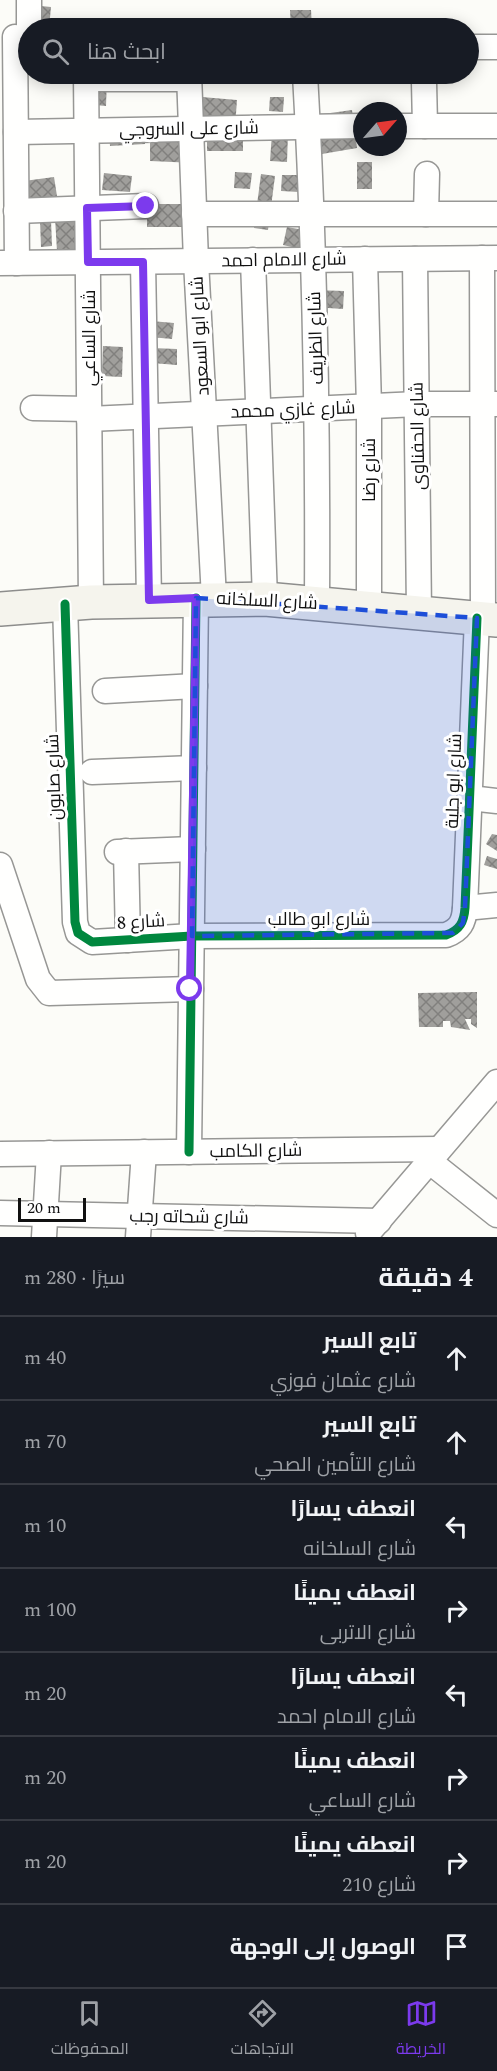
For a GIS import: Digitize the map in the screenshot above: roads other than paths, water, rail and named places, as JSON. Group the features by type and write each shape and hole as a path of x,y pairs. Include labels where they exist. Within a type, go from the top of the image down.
{"street":[{"path":"23,18 29,0"},
{"path":"8,263 16,211 18,35"},
{"path":"479,47 497,47"},
{"name":"شارع الساعي","path":"78,603 89,414 86,84"},
{"name":"شارع ابو السعود","path":"189,84 205,413 205,598 195,686 189,1152"},
{"name":"شارع الظريف","path":"306,84 313,214 318,409 317,603"},
{"path":"424,84 425,126"},
{"name":"شارع على السروجي","path":"16,132 353,126"},
{"path":"407,126 497,126"},
{"path":"426,214 427,174"},
{"path":"16,211 146,206"},
{"path":"194,214 497,214"},
{"name":"شارع الامام احمد","path":"8,263 490,258"},
{"name":"شارع ابو جلبة","path":"446,935 459,929 463,923 465,908 470,798 486,619 490,258"},
{"name":"شارع الحفناوى","path":"415,259 419,613"},
{"path":"253,260 265,599"},
{"name":"شارع رضا","path":"365,260 369,406 369,608"},
{"path":"143,262 149,600"},
{"name":"شارع غازي محمد","path":"33,408 89,414 146,416 418,404 490,404"},
{"name":"شارع السلخانه","path":"0,608 205,598 265,599 486,619"},
{"name":"شارع صابون","path":"78,603 75,922 78,933 92,942"},
{"path":"105,691 195,686"},
{"path":"92,772 194,768"},
{"path":"470,798 497,801"},
{"path":"128,940 122,852 193,849"},
{"path":"0,865 38,979 44,989 54,994 190,989"},
{"path":"465,908 497,904"},
{"name":"شارع ابو طالب","path":"192,936 446,935"},
{"name":"شارع 8","path":"92,942 192,936"},
{"path":"372,1229 497,1082"},
{"path":"139,1226 144,1152"},
{"name":"شارع الكامب","path":"0,1154 189,1152 434,1155"},
{"path":"44,1226 49,1153"},
{"path":"434,1155 497,1215"},
{"name":"شارع شحاته رجب","path":"0,1213 44,1226 372,1229"}]}
